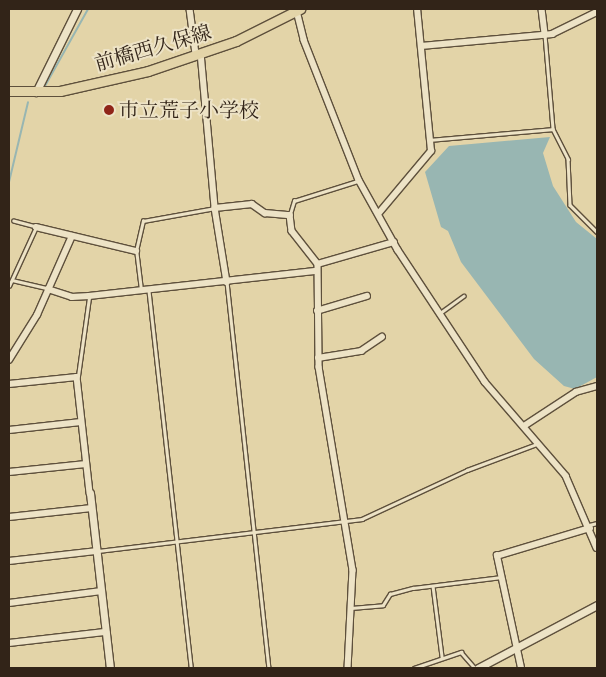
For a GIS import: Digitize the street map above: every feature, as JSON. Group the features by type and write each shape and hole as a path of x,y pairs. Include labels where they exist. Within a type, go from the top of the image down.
{"main road":[{"name":"前橋西久保線","path":"9,91 36,92 148,71 236,42 299,10"}],"street":[{"path":"36,92 77,9"},
{"path":"190,9 199,53 215,208 227,282"},
{"path":"379,213 431,151 418,9"},
{"path":"542,9 545,35"},
{"path":"299,10 304,40 359,180 394,242 484,382 566,476 590,527 597,548"},
{"path":"421,46 545,35 597,12"},
{"path":"215,208 252,204 265,213 290,215 292,230 318,264 318,358 353,570 349,608 348,668"},
{"path":"36,227 136,251"},
{"path":"9,360 48,289 72,236"},
{"path":"318,264 394,242"},
{"path":"48,289 72,297 89,296 317,271"},
{"path":"317,312 368,296"},
{"path":"318,358 361,351 382,337"},
{"path":"9,384 77,377 110,668"},
{"path":"524,426 576,392 597,386"},
{"path":"9,430 81,422"},
{"path":"9,472 86,464"},
{"path":"9,517 92,508"},
{"path":"521,668 514,649 497,556 590,527"},
{"path":"9,561 97,551"},
{"path":"9,603 102,592"},
{"path":"478,668 597,605"},
{"path":"9,643 106,632"}],"lane":[{"path":"545,35 553,129 568,159 570,205 597,232"},
{"path":"430,140 553,129"},
{"path":"290,215 294,202 359,180"},
{"path":"141,290 136,251 145,220 215,208"},
{"path":"9,286 36,227 14,221"},
{"path":"12,280 48,289"},
{"path":"227,282 269,668"},
{"path":"149,290 191,668"},
{"path":"77,377 89,296"},
{"path":"439,314 463,296"},
{"path":"97,551 254,531 344,522 378,514 467,470 485,467 538,444"},
{"path":"590,527 597,522"},
{"path":"349,608 383,605 390,594 501,577"},
{"path":"433,586 442,656"},
{"path":"414,668 442,656 463,652 474,668"}],"water":[{"path":"550,137 543,153 553,186 576,222 597,239 597,377 575,389 564,386 534,359 461,262 448,231 441,227 425,172 449,146"}],"waterway":[{"path":"45,86 88,9"},
{"path":"9,182 28,102"}],"place":[{"name":"市立荒子小学校","path":"109,110"}]}
